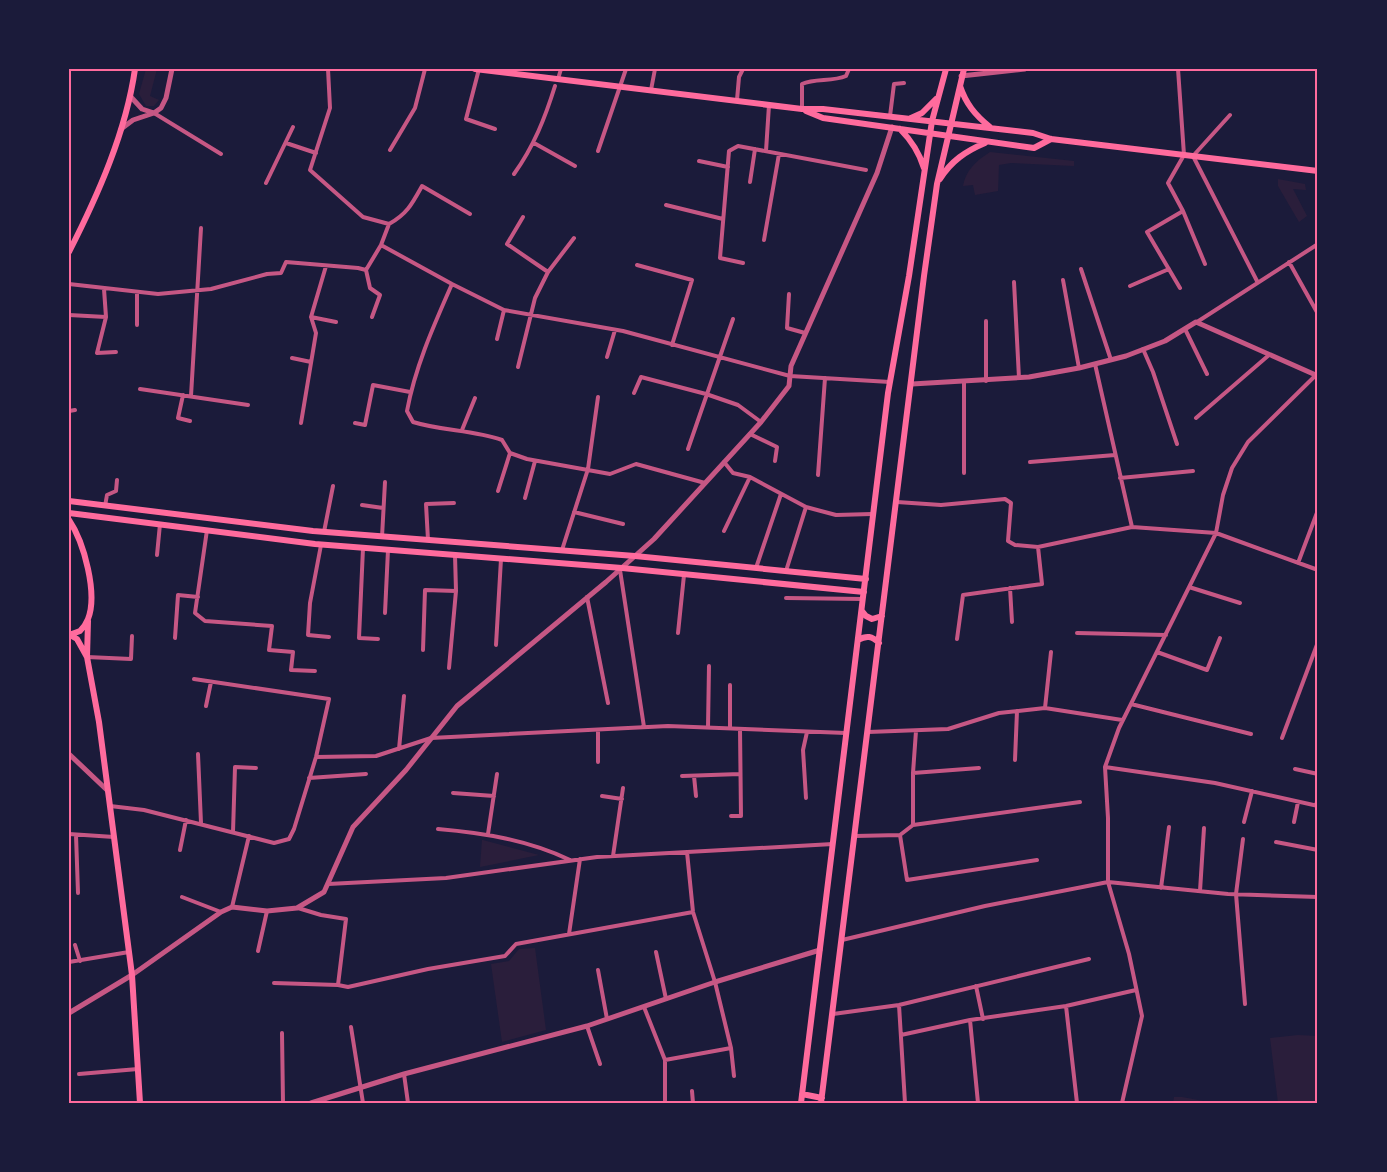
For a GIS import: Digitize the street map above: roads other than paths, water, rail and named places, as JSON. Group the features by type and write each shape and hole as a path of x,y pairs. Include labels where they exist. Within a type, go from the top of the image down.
{"main road":[{"path":"69,252 121,129 131,97 135,69"},
{"path":"477,69 518,72 556,82 620,87 1033,133 1051,139 1318,171"},
{"path":"801,1103 890,382 909,276 932,121 946,69"},
{"path":"802,1094 822,1101 924,276 937,184 963,73"},
{"path":"960,85 966,102 976,117 991,128"},
{"path":"910,119 927,109 940,94"},
{"path":"802,109 823,118 1034,148 1051,139"},
{"path":"900,129 916,148 925,171"},
{"path":"937,184 945,170 958,158 972,148 988,142"},
{"path":"909,276 913,267 918,265 922,268 924,276"},
{"path":"69,501 324,532 635,556 866,579"},
{"path":"69,513 321,545 684,574 863,595"},
{"path":"69,520 76,530 85,555 91,603 88,619 87,657 99,722 132,975 140,1103"},
{"path":"861,610 872,619 882,616"},
{"path":"69,635 80,632 88,619"},
{"path":"69,635 77,639 87,657"},
{"path":"858,640 867,636 879,643"}],"street":[{"path":"121,129 133,120 161,108 166,98 172,69"},
{"path":"328,69 330,108 310,170 363,217 389,224"},
{"path":"390,150 415,108 425,69"},
{"path":"477,69 466,118 495,129"},
{"path":"514,174 534,143 545,119 561,69"},
{"path":"598,151 626,69"},
{"path":"651,91 655,69"},
{"path":"737,101 743,69"},
{"path":"802,109 802,84 836,80 846,76 849,69"},
{"path":"963,73 1025,69"},
{"path":"1178,69 1184,155 1168,183 1183,211 1205,264"},
{"path":"890,117 894,84 904,83"},
{"path":"131,97 142,109 154,112 221,154"},
{"path":"766,151 769,105"},
{"path":"1230,115 1193,156 1257,281"},
{"path":"266,183 292,127"},
{"path":"69,1013 132,975 221,912 232,907 267,911 297,908 319,897 328,884 353,827 406,770 457,706 654,539 761,422 789,386 791,366 877,173 892,127"},
{"path":"286,143 316,153"},
{"path":"534,143 575,166"},
{"path":"742,263 720,258 729,151 738,146 866,170"},
{"path":"750,182 754,149"},
{"path":"764,240 779,154"},
{"path":"699,161 728,167"},
{"path":"372,317 380,295 370,288 366,270 381,245 389,224 403,216 422,186 470,214"},
{"path":"666,205 723,219"},
{"path":"1180,288 1148,232 1183,211"},
{"path":"523,216 507,244 548,272"},
{"path":"191,396 201,228"},
{"path":"69,234 78,233"},
{"path":"518,367 535,298 548,272 574,238"},
{"path":"912,384 1019,378 1079,368 1143,350 1185,329 1318,243"},
{"path":"381,245 504,310 615,330 790,376 890,382"},
{"path":"69,284 158,294 211,289 267,274 281,273 286,262 366,270"},
{"path":"1289,262 1318,314"},
{"path":"638,265 692,280 672,345"},
{"path":"301,423 316,333 311,317 326,266"},
{"path":"1130,286 1169,268"},
{"path":"1082,269 1111,360"},
{"path":"1063,280 1079,368"},
{"path":"1014,282 1019,378"},
{"path":"452,284 434,325 410,393 407,411 413,422 429,427 462,430 502,440 510,453 535,461 610,474 636,464 705,483"},
{"path":"104,289 106,317 97,353 116,352"},
{"path":"137,292 137,325"},
{"path":"789,294 787,328 806,333"},
{"path":"497,339 504,310"},
{"path":"69,315 106,317"},
{"path":"311,317 336,322"},
{"path":"688,449 734,319"},
{"path":"986,321 986,381"},
{"path":"1122,1103 1142,1016 1129,954 1108,882 1106,767 1122,720 1216,533 1223,495 1232,468 1248,442 1317,376 1196,322"},
{"path":"1185,329 1208,374"},
{"path":"607,357 615,330"},
{"path":"1143,350 1153,372 1177,444"},
{"path":"1196,418 1269,355"},
{"path":"292,358 311,362"},
{"path":"1095,364 1132,527"},
{"path":"634,393 641,377 738,405 761,422"},
{"path":"818,475 825,378"},
{"path":"964,382 964,473"},
{"path":"355,423 365,425 373,385 410,393"},
{"path":"140,389 248,405"},
{"path":"183,395 178,417 190,421"},
{"path":"562,550 588,469 598,397"},
{"path":"462,430 475,398"},
{"path":"69,411 75,410"},
{"path":"750,434 777,447 776,461"},
{"path":"498,491 510,453"},
{"path":"1030,462 1115,455"},
{"path":"525,498 535,461"},
{"path":"724,462 733,473 750,477 806,507 836,515 873,514"},
{"path":"1120,478 1193,471"},
{"path":"724,531 750,477"},
{"path":"105,506 107,495 116,491 117,480"},
{"path":"382,537 386,482"},
{"path":"324,532 333,486"},
{"path":"756,568 782,494"},
{"path":"897,502 940,505 1005,499 1011,503 1008,540 1015,545 1038,547 1132,527 1216,533 1318,570"},
{"path":"428,540 426,504 454,503"},
{"path":"362,505 383,508"},
{"path":"786,571 806,507"},
{"path":"1298,563 1318,510"},
{"path":"574,512 623,524"},
{"path":"157,555 160,524"},
{"path":"207,530 195,613 205,621 272,626 269,650 293,652 291,670 315,671"},
{"path":"321,545 310,603 308,635 329,637"},
{"path":"957,639 963,595 1041,584 1038,547"},
{"path":"363,548 359,638 378,639"},
{"path":"385,613 388,550"},
{"path":"448,668 456,591 455,555"},
{"path":"496,645 501,559"},
{"path":"621,569 644,727"},
{"path":"678,633 684,574"},
{"path":"1189,587 1240,603"},
{"path":"1010,588 1012,622"},
{"path":"423,650 425,590 456,591"},
{"path":"175,638 178,595 198,597"},
{"path":"786,598 863,595"},
{"path":"587,597 608,703"},
{"path":"1077,633 1166,635"},
{"path":"87,657 131,659 132,636"},
{"path":"1157,652 1207,670 1220,638"},
{"path":"1282,738 1318,642"},
{"path":"1046,708 1051,652"},
{"path":"708,727 709,666"},
{"path":"110,806 144,810 274,843 289,839 316,757 329,699 194,679"},
{"path":"206,706 211,682"},
{"path":"730,685 730,728"},
{"path":"399,748 404,696"},
{"path":"1131,704 1251,734"},
{"path":"868,732 948,729 975,719 1046,708 1122,720"},
{"path":"1015,760 1017,711"},
{"path":"316,757 376,756 431,738 644,727 708,727 846,733"},
{"path":"731,816 741,816 740,729"},
{"path":"598,730 598,762"},
{"path":"913,825 916,731"},
{"path":"807,732 803,750 807,798"},
{"path":"69,754 108,791"},
{"path":"198,754 201,824"},
{"path":"233,832 235,767 256,768"},
{"path":"1106,767 1215,783 1317,806 1318,797"},
{"path":"913,773 979,768"},
{"path":"1295,769 1318,774"},
{"path":"309,778 366,774"},
{"path":"488,834 497,774"},
{"path":"682,776 740,774"},
{"path":"694,776 696,796"},
{"path":"613,856 623,788"},
{"path":"1244,822 1252,791"},
{"path":"453,793 494,796"},
{"path":"602,796 622,799"},
{"path":"855,836 900,835 913,825 1080,802"},
{"path":"1294,822 1299,802"},
{"path":"180,850 186,820"},
{"path":"1161,888 1169,827"},
{"path":"1200,891 1204,828"},
{"path":"438,829 488,834 546,849 570,861"},
{"path":"69,834 114,837"},
{"path":"76,834 78,893"},
{"path":"900,835 907,880 1037,860"},
{"path":"232,907 249,836"},
{"path":"1244,839 1236,894 1245,1004"},
{"path":"1275,842 1318,850"},
{"path":"328,884 446,878 613,856 833,844"},
{"path":"687,852 693,912 715,982 730,1047 734,1076"},
{"path":"569,934 580,859"},
{"path":"842,940 985,906 1108,882 1236,894 1318,897"},
{"path":"182,897 221,912"},
{"path":"297,908 346,919 338,985"},
{"path":"258,951 267,911"},
{"path":"274,983 348,987 428,969 505,956 516,944 693,912"},
{"path":"75,945 80,961"},
{"path":"311,1103 404,1074 607,1020 715,982 820,950"},
{"path":"69,962 129,952"},
{"path":"656,952 666,999"},
{"path":"832,1014 899,1005 1089,959"},
{"path":"598,970 607,1020"},
{"path":"976,986 982,1018"},
{"path":"901,1035 970,1020 1066,1006 1136,990"},
{"path":"899,1005 905,1103"},
{"path":"1066,1006 1077,1103"},
{"path":"644,1007 665,1060 665,1103"},
{"path":"970,1020 978,1103"},
{"path":"586,1026 600,1064"},
{"path":"351,1027 363,1103"},
{"path":"282,1033 283,1103"},
{"path":"665,1060 730,1047"},
{"path":"79,1074 139,1069"},
{"path":"404,1074 408,1103"},
{"path":"692,1091 693,1103"}]}
